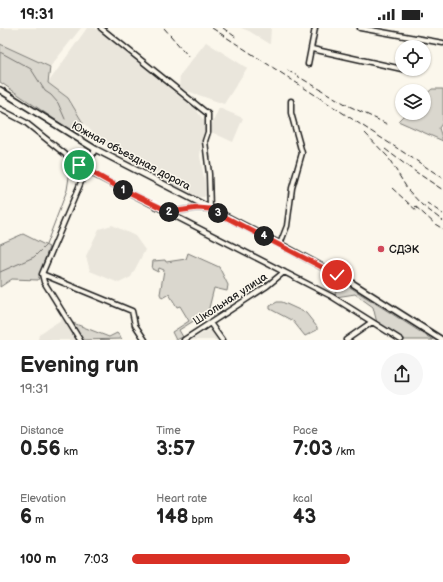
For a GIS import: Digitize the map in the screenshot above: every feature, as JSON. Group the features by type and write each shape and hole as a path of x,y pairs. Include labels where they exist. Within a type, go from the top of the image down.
{"main road":[{"name":"Южная объездная дорога","path":"0,90 95,149 280,244 352,283 442,340"}],"street":[{"path":"101,28 208,114 208,132 205,141 210,186 210,209 198,208 170,212"},
{"path":"308,64 315,28"},
{"path":"360,28 443,43"},
{"path":"312,49 395,67"},
{"path":"280,244 287,226 292,188 302,153 291,112 291,102"},
{"path":"0,109 25,122 85,170 170,212 331,296 401,340"},
{"path":"80,340 44,282 42,274 95,149"},
{"name":"Школьная улица","path":"184,340 267,286 284,272"},
{"path":"42,274 132,311 136,325 145,340"},
{"path":"346,340 372,322"},
{"path":"210,323 222,340"}],"shaded area":[{"path":"0,28 81,28 50,67 0,44"},
{"path":"87,28 95,28 136,58 177,95 191,103 205,122 200,156 207,195 204,197 199,197 161,179 160,174 156,172 151,174 110,149 83,123 68,98 48,83"},
{"path":"241,28 271,28 270,44 249,31"},
{"path":"206,42 247,68 224,104 179,88 180,75"},
{"path":"0,44 50,67 48,83 68,98 83,123 76,134 0,82"},
{"path":"443,89 443,122 439,128 443,141 398,121 431,120 431,90"},
{"path":"219,108 243,118 233,142 209,131"},
{"path":"112,225 135,236 145,250 131,277 119,283 90,271 86,256 99,229"},
{"path":"23,234 49,247 38,280 12,279 0,287 0,244"},
{"path":"188,253 219,267 228,285 227,291 214,288 208,312 179,330 183,337 176,340 172,332 189,321 180,306 177,307 169,294 162,298 160,294 164,270 159,268 158,272 152,269 153,261 165,260 166,262 186,259"},
{"path":"340,284 345,284 433,340 404,340 377,323 373,307 355,294 336,297 335,293"},
{"path":"277,302 282,302 306,313 317,327 317,330 305,336 293,321 270,309 270,306"},
{"path":"64,318 77,340 38,340 39,334"},
{"path":"73,323 109,337 117,333 122,339 82,340"},
{"path":"211,330 218,340 192,340 207,331"}],"waterway":[{"path":"0,52 31,69 45,91 58,103 65,119"},
{"path":"0,272 34,257 46,245 67,190 69,177 65,168"}],"railway":[{"path":"164,28 189,57"},
{"path":"212,28 443,178"},
{"path":"223,28 237,38"},
{"path":"287,70 349,106 389,125"},
{"path":"365,133 388,157 408,190 422,205 443,221"},
{"path":"385,149 443,190"},
{"path":"392,188 418,212"},
{"path":"427,203 443,214"},
{"path":"415,206 435,224 443,229"}],"place":[{"name":"СДЭК","path":"381,249"}],"route":[{"path":"79,165 85,170 170,212 198,208 210,209 280,244 337,275"}]}
